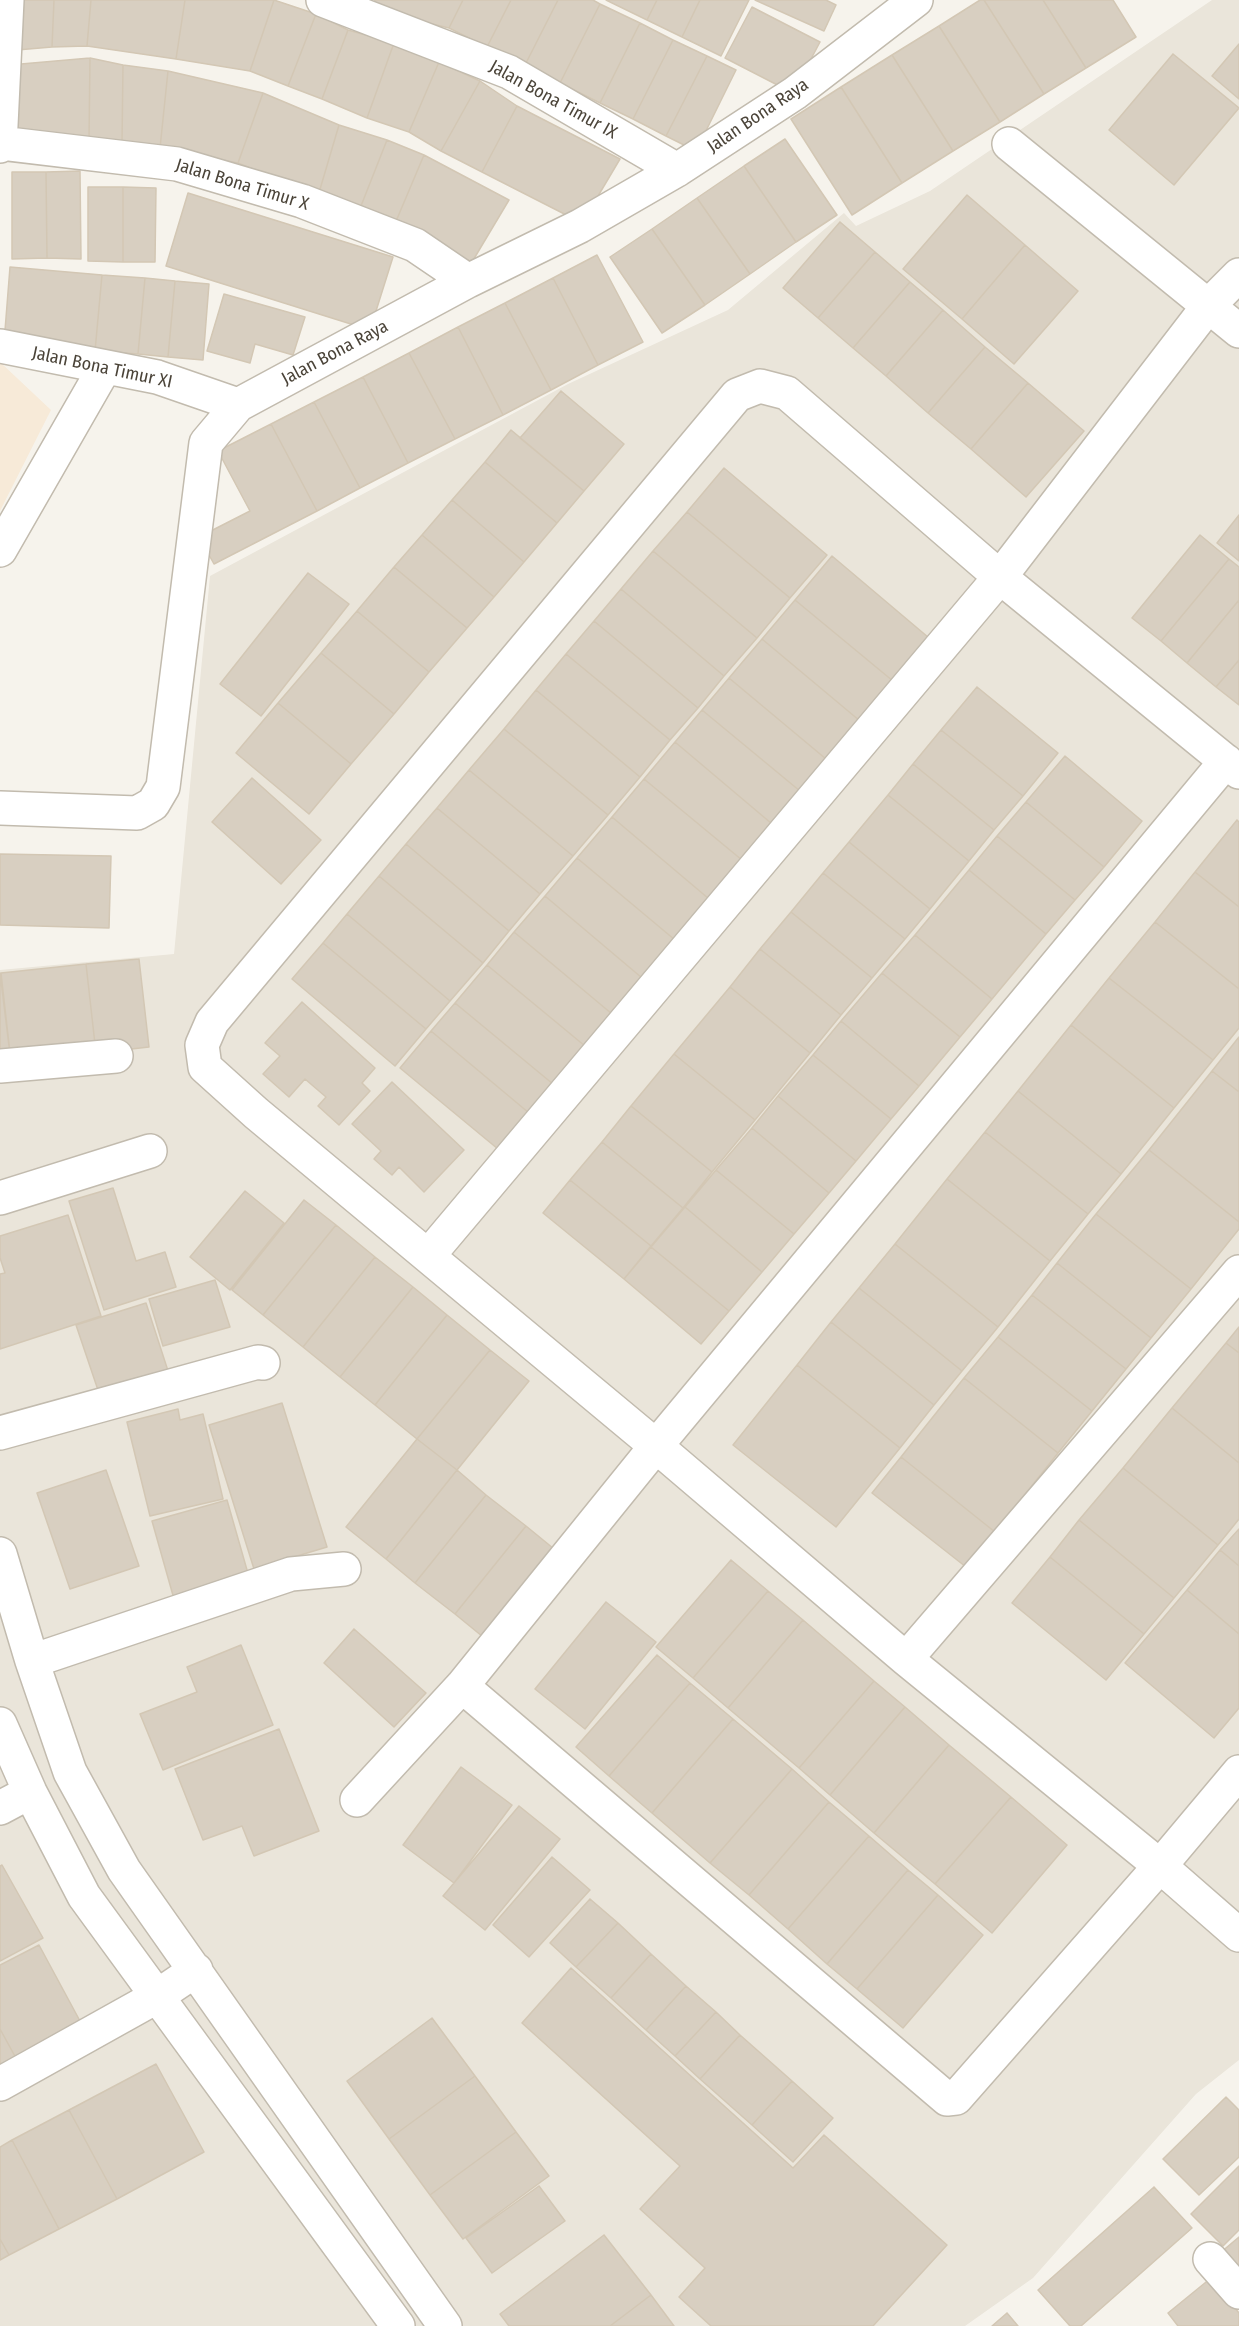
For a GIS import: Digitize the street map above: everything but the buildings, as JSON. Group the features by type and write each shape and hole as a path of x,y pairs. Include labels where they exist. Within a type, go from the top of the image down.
{"street":[{"path":"0,144 7,0"},
{"name":"Jalan Bona Timur IX","path":"323,0 509,72 677,170"},
{"name":"Jalan Bona Raya","path":"0,808 137,813 153,804 163,787 206,442 238,405 468,281 580,226 677,170 795,93 912,1"},
{"name":"Jalan Bona Timur X","path":"0,144 189,167 302,201 415,245 468,281"},
{"path":"1009,144 1239,331"},
{"path":"428,1256 1000,577 1209,305 1239,275"},
{"name":"Jalan Bona Timur XI","path":"0,346 157,377 238,405"},
{"path":"0,550 105,367"},
{"path":"357,1800 462,1686 656,1446 1233,767 1000,577 787,393 760,386 737,395 212,1022 202,1045 205,1067 656,1446 906,1659 1160,1866 1239,1935"},
{"path":"0,1066 116,1056"},
{"path":"0,1198 150,1151"},
{"path":"906,1659 1239,1272"},
{"path":"0,1433 258,1362 263,1363"},
{"path":"0,1554 32,1661 70,1772 124,1870 444,2326"},
{"path":"32,1661 291,1574 344,1569"},
{"path":"462,1686 947,2099 956,2098 1160,1866 1239,1772"},
{"path":"0,1724 30,1792 84,1896 398,2326"},
{"path":"0,1808 30,1792"},
{"path":"0,2084 156,1997 196,1970"},
{"path":"1210,2259 1239,2292"}],"shaded area":[{"path":"1212,0 1239,0 1239,2060 1196,2094 1033,2278 965,2326 0,2326 0,970 174,954 210,576 568,384 728,310 844,213 856,226 930,191"},
{"path":"0,362 51,410 0,511"}]}
